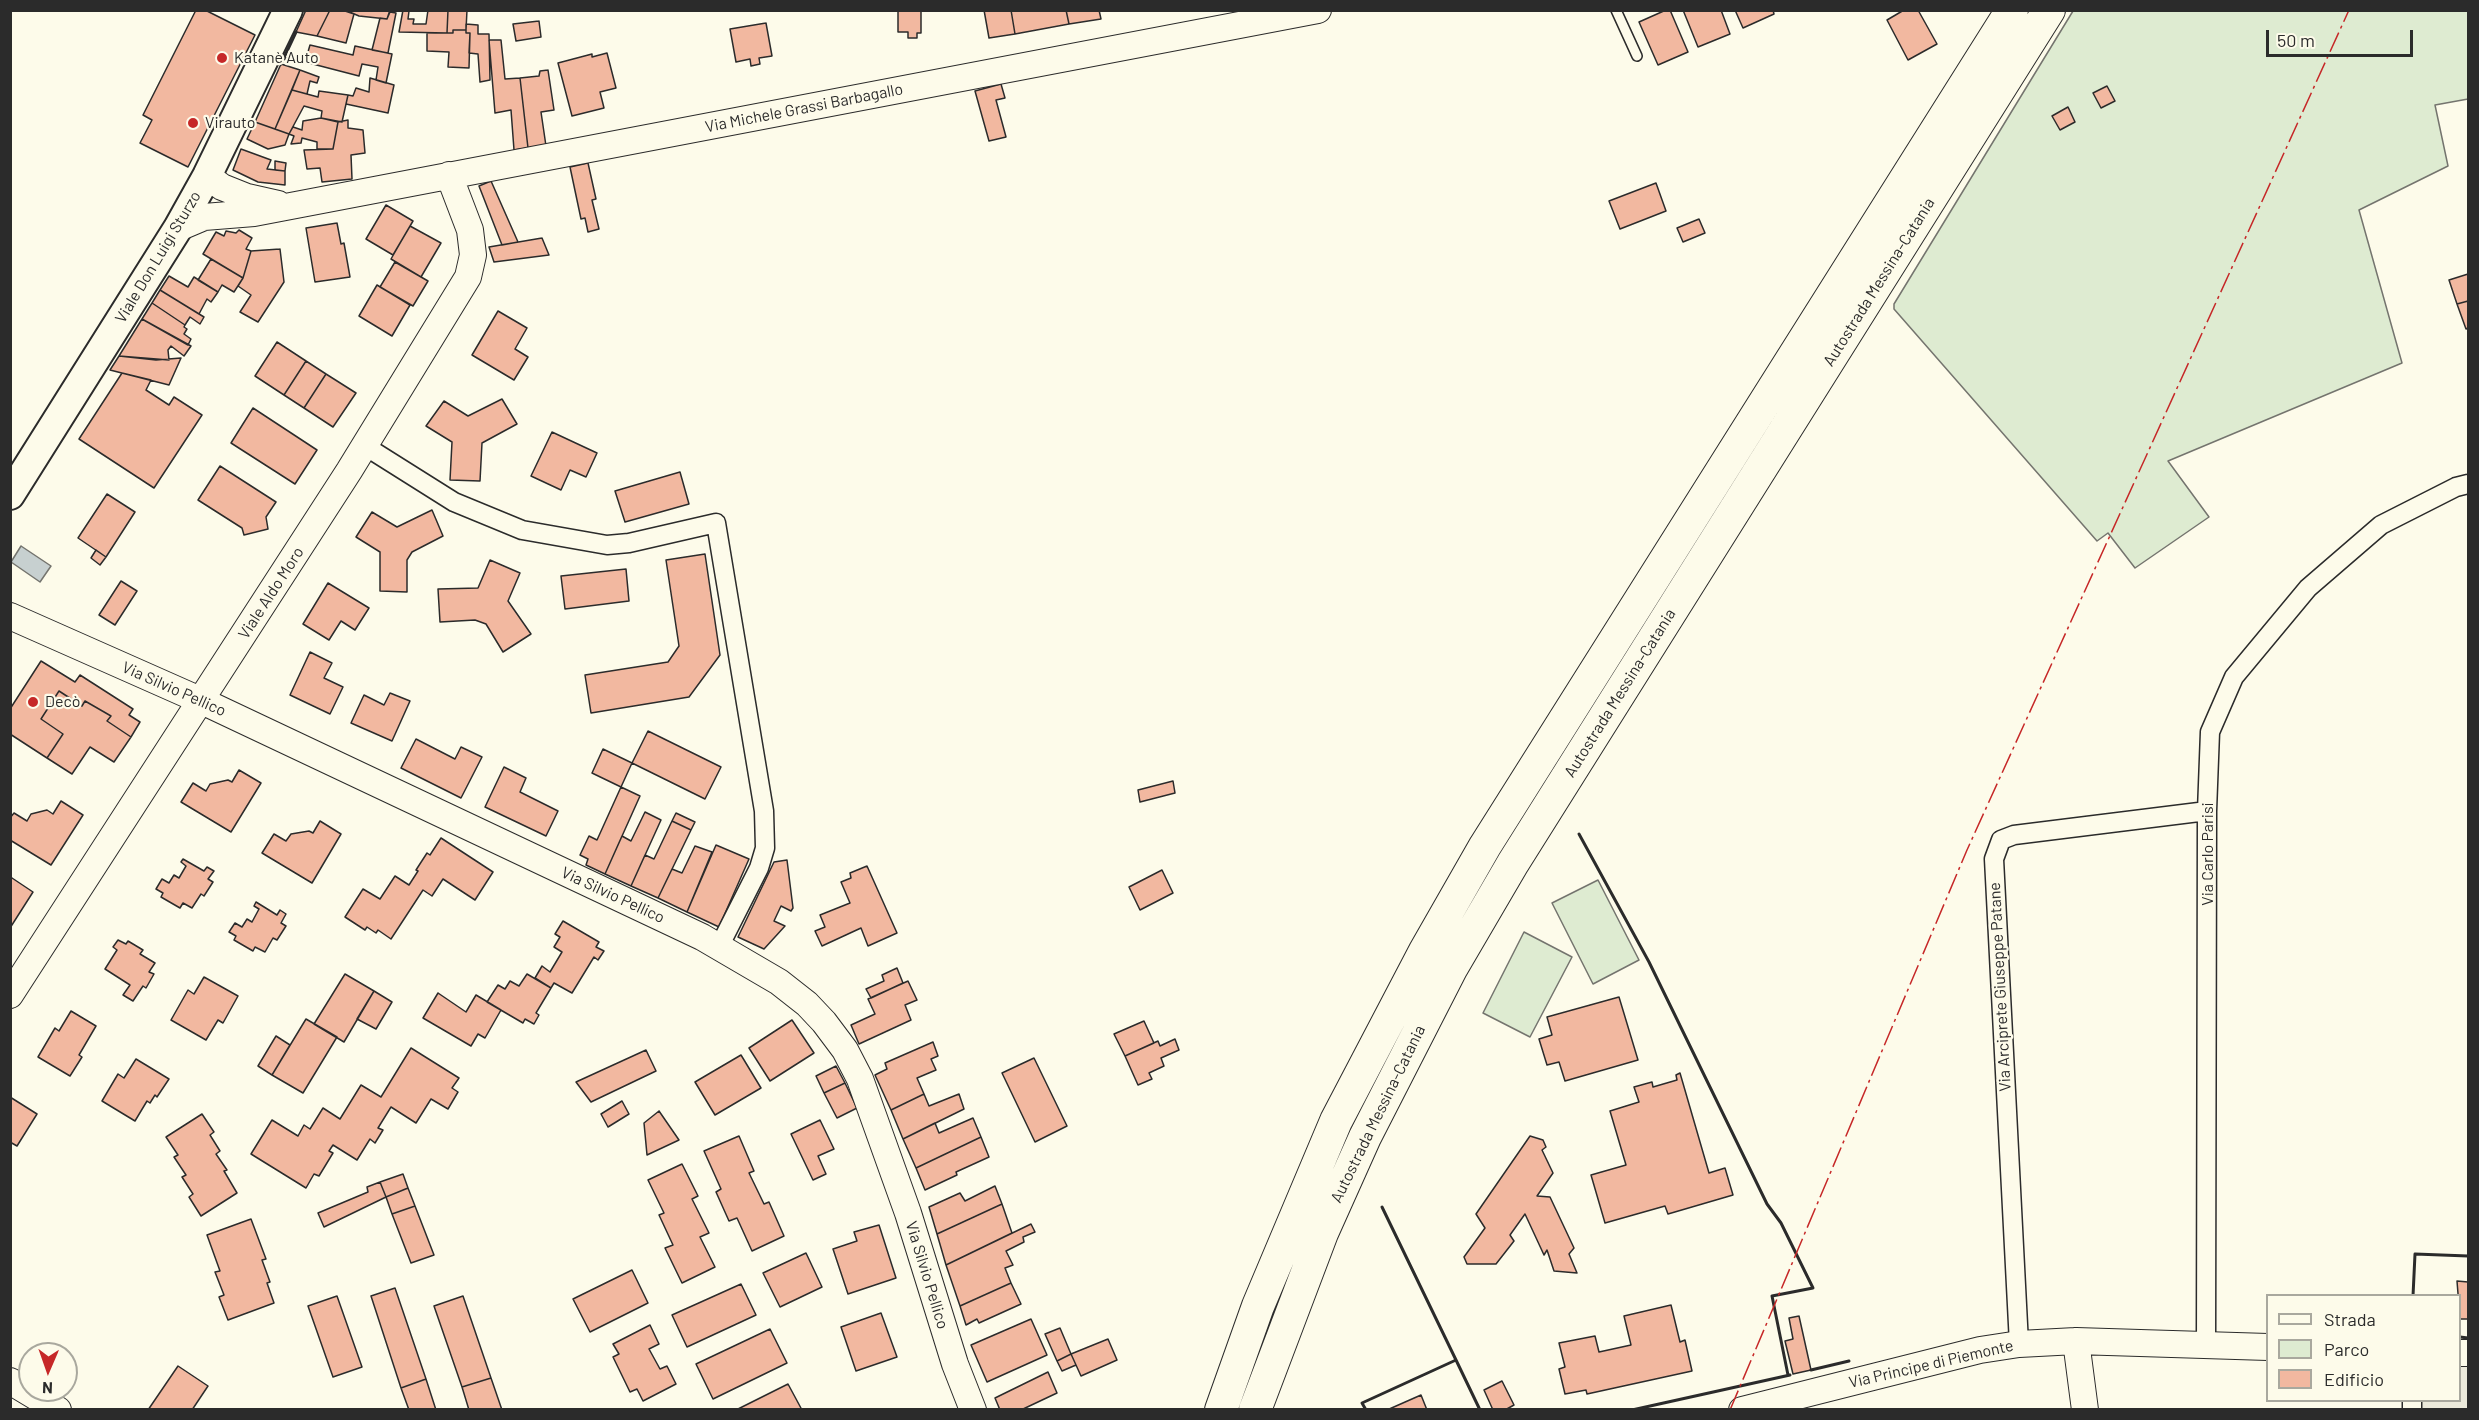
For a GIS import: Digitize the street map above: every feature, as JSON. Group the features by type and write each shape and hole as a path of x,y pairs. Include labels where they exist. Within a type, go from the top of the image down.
{"highway":[{"name":"Autostrada Messina-Catania","path":"1221,1410 1258,1306 1336,1121 1430,942 1485,846 2012,10"},
{"name":"Autostrada Messina-Catania","path":"1255,1410 1322,1233 1365,1137 1451,969 1513,863 2049,10"}],"main road":[{"name":"Viale Don Luigi Sturzo","path":"12,489 177,228 207,176 288,10"}],"street":[{"name":"Via Michele Grassi Barbagallo","path":"177,228 204,217 254,213 1318,10"},
{"name":"Viale Aldo Moro","path":"10,995 202,701 468,278 473,255 470,230 449,175"},
{"path":"207,176 222,187 247,197 290,206"},
{"path":"364,446 454,502 522,530 607,545 629,543 716,523 764,811 765,848 759,868 719,947"},
{"name":"Via Carlo Parisi","path":"2206,1344 2207,811 2210,732 2234,677 2308,588 2381,525 2456,487 2469,484"},
{"name":"Via Silvio Pellico","path":"10,616 202,701 691,932 778,982 807,1004 845,1050 860,1079 908,1213 955,1364 974,1410"},
{"name":"Via Arciprete Giuseppe Patane","path":"2019,1344 1994,860 2001,840 2014,835 2207,811"},
{"path":"2076,1341 2085,1410"},
{"name":"Via Principe di Piemonte","path":"1742,1410 1980,1350 2019,1344 2076,1341 2266,1347"},
{"path":"10,1381 58,1410"}],"lane":[{"path":"1616,10 1637,56"}],"green space":[{"path":"2073,11 2468,11 2468,99 2435,105 2448,166 2359,210 2402,363 2168,461 2209,517 2135,568 2108,533 2097,541 1894,309 1894,304"},
{"path":"1598,880 1639,960 1593,984 1552,903"},
{"path":"1524,932 1572,957 1530,1037 1483,1013"}],"shaded area":[{"path":"21,546 51,566 40,582 11,562"},
{"path":"2461,1353 2468,1353 2468,1409 2412,1410 2412,1402 2461,1402"}],"building":[{"path":"196,10 205,10 255,35 188,167 140,143 152,120 143,115"},
{"path":"306,10 330,10 317,36 296,32"},
{"path":"330,10 342,10 354,14 346,43 317,36"},
{"path":"345,10 390,10 387,19 359,16"},
{"path":"403,10 409,11 408,19 414,19 413,24 426,24 428,10 448,10 447,33 399,32"},
{"path":"448,10 467,10 466,30 453,30 453,33 447,33"},
{"path":"898,10 921,10 921,33 917,33 917,38 908,38 908,32 898,32"},
{"path":"984,10 1011,10 1015,34 989,38"},
{"path":"1011,10 1066,10 1069,24 1015,34"},
{"path":"1066,10 1099,10 1101,19 1069,24"},
{"path":"1670,10 1688,52 1658,65 1639,22"},
{"path":"1683,10 1721,10 1730,34 1698,47"},
{"path":"1735,10 1773,10 1774,14 1743,28"},
{"path":"1904,10 1918,10 1937,44 1908,60 1887,20"},
{"path":"390,12 396,13 388,53 372,50 380,18 387,19"},
{"path":"539,21 541,37 516,41 513,24"},
{"path":"766,23 772,56 759,58 760,64 751,66 750,59 736,62 730,29"},
{"path":"466,24 478,25 478,34 489,34 490,80 480,82 478,54 469,53 470,33 466,33"},
{"path":"453,30 466,30 466,33 470,33 469,68 448,67 449,52 427,51 427,33 453,33"},
{"path":"489,40 501,40 505,79 520,78 528,148 514,150 511,110 495,113"},
{"path":"310,45 353,55 355,46 392,54 386,83 376,80 378,67 362,64 359,76 305,62"},
{"path":"607,53 616,88 600,92 604,108 572,116 558,63 592,54 592,57"},
{"path":"281,64 300,70 275,129 255,122"},
{"path":"300,70 319,77 317,83 310,81 307,94 292,90"},
{"path":"548,70 554,110 541,112 546,146 528,148 520,78 539,76 540,71"},
{"path":"370,78 394,85 388,113 346,104 348,95 353,96 356,88 369,92"},
{"path":"1001,84 1005,98 996,100 1006,137 989,141 975,91"},
{"path":"2107,86 2115,101 2101,108 2093,93"},
{"path":"292,90 318,97 319,91 348,95 342,122 321,118 322,111 304,106 289,134 275,129"},
{"path":"2068,107 2075,122 2060,130 2052,116"},
{"path":"321,118 338,122 333,149 317,149 317,142 302,138 301,143 291,144 294,136 289,134 293,127 302,130 303,121"},
{"path":"348,120 348,128 363,130 365,153 351,155 352,179 322,182 320,168 307,169 304,150 333,149 338,122"},
{"path":"255,122 289,134 285,145 268,149 247,139"},
{"path":"241,149 271,160 267,169 285,171 285,185 258,182 233,170"},
{"path":"275,161 286,163 285,171 275,170"},
{"path":"588,163 596,199 592,200 599,229 588,232 585,218 581,219 570,167"},
{"path":"491,181 518,242 502,245 479,186"},
{"path":"1656,183 1666,211 1620,229 1609,201"},
{"path":"386,205 413,221 393,255 366,239"},
{"path":"1699,219 1705,233 1683,242 1677,228"},
{"path":"337,223 341,244 344,243 350,277 315,282 306,228"},
{"path":"410,226 441,243 421,277 391,259"},
{"path":"239,230 252,238 246,249 251,251 243,278 203,254 216,232 224,236 226,231 236,233"},
{"path":"542,238 549,255 494,262 489,247"},
{"path":"280,249 284,282 258,322 240,312 251,295 238,286 243,278 251,251"},
{"path":"211,259 243,278 234,292 222,285 218,292 198,280"},
{"path":"395,262 428,281 413,306 380,287"},
{"path":"2468,274 2468,301 2457,304 2449,280"},
{"path":"169,276 188,287 194,277 218,292 211,302 207,299 199,314 160,290"},
{"path":"377,285 410,305 392,336 359,316"},
{"path":"160,290 204,317 200,324 190,317 185,325 152,303"},
{"path":"2468,301 2468,328 2466,329 2457,304"},
{"path":"152,303 185,325 187,329 184,334 191,339 188,345 142,319"},
{"path":"498,311 527,328 515,349 528,357 514,380 472,355"},
{"path":"142,319 191,346 184,356 171,346 168,350 169,360 119,356"},
{"path":"277,342 306,361 284,395 255,376"},
{"path":"119,356 156,360 181,358 169,385 110,370"},
{"path":"306,361 326,374 304,408 284,395"},
{"path":"122,373 151,380 146,390 169,405 174,397 202,415 154,488 79,439"},
{"path":"326,374 356,393 333,427 304,408"},
{"path":"502,399 517,424 482,443 480,481 450,480 452,442 426,426 444,401 468,416"},
{"path":"253,408 317,450 295,484 231,443"},
{"path":"552,432 597,453 586,477 570,470 561,490 531,476"},
{"path":"220,466 276,502 266,517 268,529 244,535 242,528 198,500"},
{"path":"680,472 689,504 625,522 615,491"},
{"path":"107,494 135,512 106,557 78,538"},
{"path":"432,510 443,536 412,552 407,560 407,592 380,591 380,552 356,537 372,512 397,527"},
{"path":"96,550 106,557 100,565 91,558"},
{"path":"705,554 720,655 689,697 591,713 585,675 668,662 679,646 666,560"},
{"path":"490,560 520,573 508,601 531,634 503,652 486,624 475,620 440,622 438,589 478,588"},
{"path":"626,569 629,601 565,609 561,576"},
{"path":"121,581 137,591 115,625 99,615"},
{"path":"328,583 369,608 355,630 341,621 329,640 303,624"},
{"path":"310,652 332,663 324,678 343,687 330,714 290,695"},
{"path":"41,661 75,682 80,675 133,709 129,715 140,722 131,737 107,721 111,716 85,701 82,706 59,691 41,719 63,734 47,758 10,734 10,709"},
{"path":"59,691 82,706 85,701 111,716 107,721 131,737 114,762 90,747 72,774 47,758 63,734 41,719"},
{"path":"390,693 410,701 392,741 351,723 364,695 384,705"},
{"path":"648,731 721,767 705,799 632,763"},
{"path":"416,739 455,759 461,747 482,757 461,798 401,768"},
{"path":"603,749 632,763 621,787 592,773"},
{"path":"504,767 526,778 520,792 558,811 546,836 485,807"},
{"path":"239,770 261,783 231,832 181,802 193,783 206,791 210,784 228,780 232,782"},
{"path":"1173,781 1175,793 1140,802 1138,790"},
{"path":"621,787 640,796 605,874 586,865 588,859 580,855 589,836 597,840"},
{"path":"61,801 83,815 51,865 10,840 10,818 14,813 27,821 31,814 47,810 53,814"},
{"path":"645,812 661,820 631,886 605,874 622,836 631,841"},
{"path":"676,813 695,822 691,830 672,821"},
{"path":"320,821 341,834 312,883 262,853 274,834 286,841 291,834 309,831 313,833"},
{"path":"672,821 691,830 658,898 631,886 645,855 654,859"},
{"path":"441,838 493,872 475,900 443,879 432,896 423,890 391,939 378,930 376,933 367,927 365,930 345,917 363,889 380,899 395,876 409,885 427,853 430,855"},
{"path":"716,845 749,859 719,927 687,912"},
{"path":"695,846 712,852 687,912 658,898 672,869 682,873"},
{"path":"183,859 204,871 207,867 214,871 208,879 213,882 192,908 183,903 180,908 161,897 163,893 156,889 162,879 169,883 174,875 179,878 186,866 181,862"},
{"path":"787,860 793,908 791,911 781,906 774,921 785,926 764,949 738,937 774,862"},
{"path":"867,866 897,933 868,946 861,928 822,946 815,931 825,927 820,915 850,903 841,882 851,878 850,873"},
{"path":"1162,870 1173,893 1140,910 1129,887"},
{"path":"12,878 33,892 10,928 10,880"},
{"path":"256,902 277,915 280,910 286,914 281,923 286,926 277,940 273,938 265,952 255,947 253,951 234,940 236,936 229,932 235,923 242,927 247,919 252,922 259,909 254,906"},
{"path":"563,921 599,942 596,947 604,951 598,960 594,957 572,993 554,983 551,988 535,978 542,966 550,972 562,952 554,947 560,937 555,934"},
{"path":"118,940 126,944 128,941 143,950 140,954 155,963 149,972 154,974 146,988 143,986 133,1001 123,995 130,985 105,969 117,950 113,947"},
{"path":"897,968 903,983 871,998 866,989 884,981 882,975"},
{"path":"345,974 374,991 344,1042 314,1024"},
{"path":"527,974 551,988 536,1013 539,1015 534,1024 525,1019 523,1023 487,1002 498,985 505,989 510,981 519,986"},
{"path":"204,977 238,996 223,1023 218,1020 206,1040 171,1020 188,990 194,994"},
{"path":"908,981 917,1000 905,1005 911,1020 859,1044 851,1025 875,1014 868,999"},
{"path":"374,991 392,1002 376,1029 357,1019"},
{"path":"438,993 466,1012 476,995 501,1010 485,1038 478,1034 471,1046 423,1018"},
{"path":"1619,997 1638,1060 1565,1081 1559,1062 1547,1065 1539,1039 1552,1035 1547,1017"},
{"path":"71,1011 96,1026 79,1055 82,1057 70,1076 38,1057 55,1028 59,1031"},
{"path":"306,1019 337,1037 303,1093 272,1075"},
{"path":"792,1020 814,1053 770,1081 749,1048"},
{"path":"1144,1021 1154,1043 1125,1056 1114,1034"},
{"path":"276,1036 290,1045 272,1075 258,1066"},
{"path":"1175,1039 1179,1050 1161,1058 1164,1066 1149,1073 1152,1079 1138,1085 1125,1056 1158,1041 1160,1046"},
{"path":"933,1042 938,1056 931,1059 936,1070 917,1078 924,1094 891,1110 875,1075 887,1069 885,1063"},
{"path":"411,1048 459,1078 452,1088 458,1092 448,1109 431,1099 416,1123 391,1107 378,1128 383,1130 375,1143 370,1139 357,1160 333,1145 329,1151 333,1153 319,1176 314,1174 306,1188 251,1154 272,1120 298,1136 304,1125 310,1129 323,1108 340,1119 361,1085 381,1097"},
{"path":"646,1050 656,1071 591,1102 576,1082"},
{"path":"741,1055 761,1088 715,1115 695,1082"},
{"path":"1034,1058 1067,1126 1035,1142 1002,1073"},
{"path":"136,1059 169,1079 157,1097 155,1095 150,1103 147,1101 135,1121 102,1101 118,1074 124,1078"},
{"path":"836,1066 845,1083 824,1093 816,1076"},
{"path":"1680,1073 1709,1173 1725,1168 1733,1195 1668,1214 1665,1206 1605,1223 1591,1175 1626,1165 1610,1111 1639,1102 1634,1087 1652,1082 1653,1087 1677,1080 1676,1075"},
{"path":"845,1083 857,1108 837,1118 824,1093"},
{"path":"924,1094 929,1106 959,1094 964,1109 903,1139 891,1110"},
{"path":"10,1097 37,1114 17,1146 10,1142"},
{"path":"622,1101 629,1114 608,1127 601,1114"},
{"path":"659,1111 679,1140 647,1155 644,1123"},
{"path":"202,1114 214,1132 210,1135 220,1151 216,1154 227,1170 224,1171 237,1193 201,1216 189,1197 193,1194 182,1177 186,1175 174,1157 178,1155 166,1137"},
{"path":"973,1118 981,1137 916,1168 903,1139 935,1123 939,1133"},
{"path":"820,1120 834,1149 818,1156 826,1174 813,1180 791,1134"},
{"path":"739,1136 754,1171 749,1173 764,1204 769,1202 784,1236 752,1251 737,1218 729,1221 716,1192 721,1189 704,1151"},
{"path":"1530,1136 1543,1140 1546,1147 1542,1150 1553,1173 1537,1196 1550,1197 1574,1248 1569,1254 1577,1273 1554,1271 1547,1250 1544,1255 1525,1214 1510,1235 1514,1241 1496,1264 1467,1264 1464,1257 1485,1228 1476,1214"},
{"path":"981,1137 989,1157 925,1190 916,1168"},
{"path":"682,1164 698,1196 692,1199 709,1233 700,1237 715,1267 682,1283 665,1248 673,1245 659,1215 664,1213 648,1180"},
{"path":"403,1174 408,1188 386,1197 380,1182"},
{"path":"380,1182 386,1197 324,1227 318,1213 368,1192 367,1187"},
{"path":"995,1186 1002,1204 937,1234 929,1207 960,1193 965,1201"},
{"path":"408,1188 415,1206 392,1214 386,1197"},
{"path":"1002,1204 1012,1233 946,1265 937,1234"},
{"path":"415,1206 434,1255 411,1263 392,1214"},
{"path":"251,1219 266,1259 262,1260 274,1303 228,1320 219,1297 224,1295 215,1272 220,1271 207,1235"},
{"path":"1031,1224 1035,1232 1023,1237 1024,1242 1006,1251 1013,1265 1005,1268 1011,1283 960,1306 946,1265"},
{"path":"879,1225 896,1278 848,1294 833,1249 857,1241 854,1232"},
{"path":"806,1253 822,1287 780,1307 763,1273"},
{"path":"632,1270 648,1303 590,1332 573,1299"},
{"path":"2457,1281 2468,1282 2468,1319 2461,1319 2461,1294 2458,1294"},
{"path":"1011,1283 1021,1304 979,1323 977,1319 966,1325 960,1306"},
{"path":"741,1284 756,1315 687,1347 672,1315"},
{"path":"395,1288 426,1379 401,1388 371,1296"},
{"path":"337,1296 362,1367 333,1377 308,1306"},
{"path":"463,1296 491,1378 462,1387 434,1306"},
{"path":"1671,1305 1680,1342 1685,1340 1692,1371 1587,1394 1586,1390 1565,1394 1559,1369 1565,1367 1559,1343 1595,1336 1599,1352 1631,1345 1624,1316"},
{"path":"881,1313 897,1357 856,1371 841,1327"},
{"path":"1799,1316 1811,1370 1793,1374 1785,1341 1793,1339 1789,1318"},
{"path":"1031,1319 1047,1355 987,1382 971,1345"},
{"path":"650,1325 659,1344 649,1349 660,1369 667,1366 676,1384 643,1401 637,1389 630,1392 613,1357 619,1354 613,1344"},
{"path":"1060,1328 1071,1354 1057,1361 1045,1334"},
{"path":"770,1329 787,1363 713,1399 696,1364"},
{"path":"1108,1339 1117,1360 1081,1376 1071,1354"},
{"path":"1071,1354 1076,1365 1062,1371 1057,1361"},
{"path":"178,1366 208,1386 192,1410 148,1410"},
{"path":"1048,1372 1057,1393 1021,1410 1000,1410 995,1398"},
{"path":"491,1378 502,1410 469,1410 462,1387"},
{"path":"426,1379 436,1410 409,1410 401,1388"},
{"path":"1502,1381 1514,1405 1505,1410 1493,1410 1484,1390"},
{"path":"788,1384 802,1410 736,1410"},
{"path":"1421,1395 1427,1410 1387,1410"}],"wall":[{"path":"281,64 296,32"},
{"path":"284,58 305,62"},
{"path":"1579,834 1649,962 1767,1204 1781,1223 1813,1288 1772,1296 1788,1375"},
{"path":"1382,1207 1456,1360"},
{"path":"2413,1294 2415,1254 2468,1256"},
{"path":"2461,1337 2468,1338"},
{"path":"1366,1410 1362,1403 1456,1360 1480,1410"},
{"path":"1811,1370 1849,1361"},
{"path":"1632,1410 1790,1375"}],"power":[{"path":"1730,1410 1967,850 2349,10"}],"place":[{"name":"Katanè Auto","path":"222,58"},
{"name":"Virauto","path":"193,123"},
{"name":"Decò","path":"33,702"}]}
